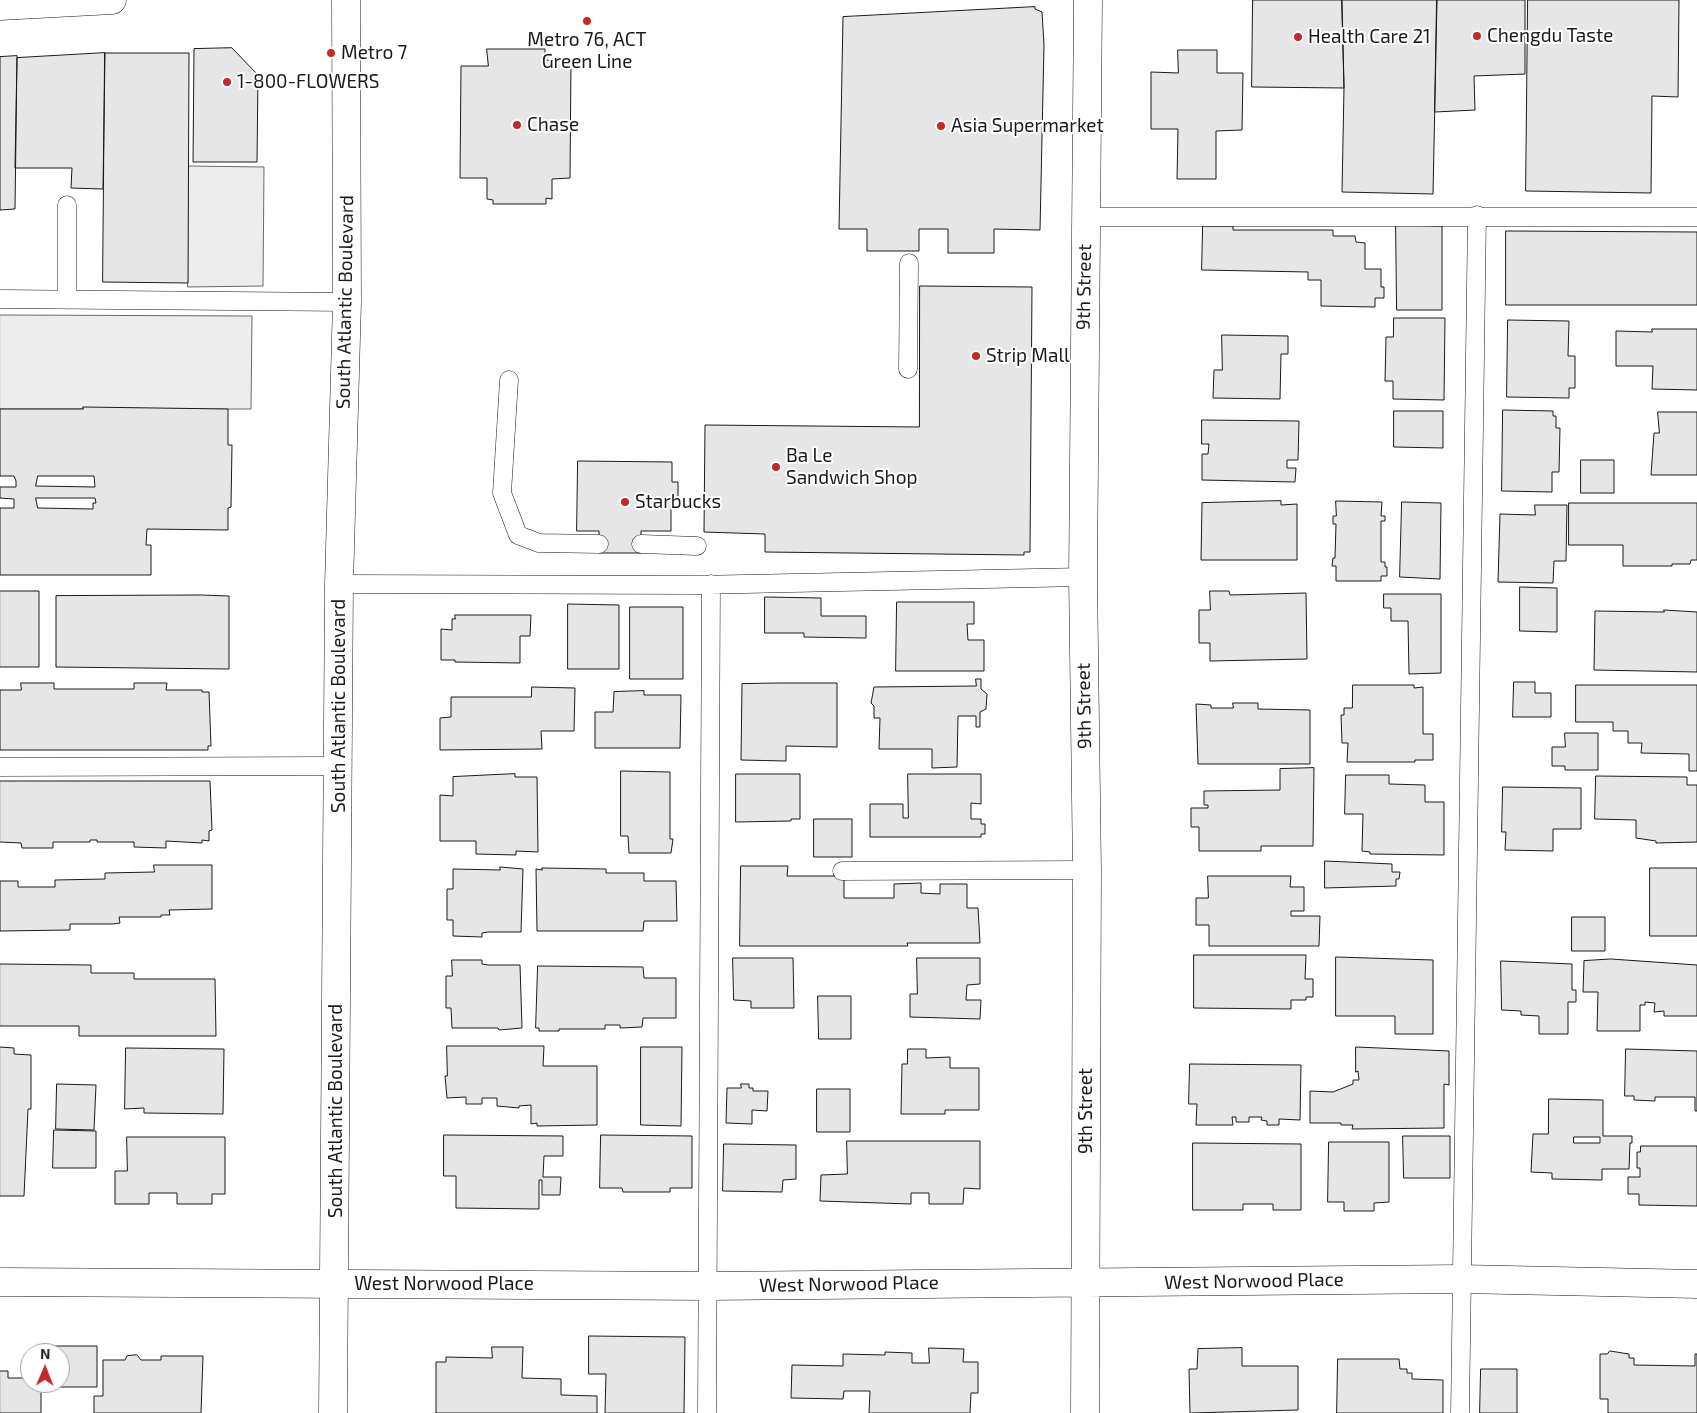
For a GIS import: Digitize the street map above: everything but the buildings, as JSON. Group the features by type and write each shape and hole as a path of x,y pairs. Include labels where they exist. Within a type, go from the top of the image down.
{"street":[{"path":"0,6 112,0"},
{"name":"South Atlantic Boulevard","path":"333,1413 340,584 347,302 346,0"},
{"name":"9th Street","path":"1085,1413 1087,870 1083,577 1088,0"},
{"name":"West Norwood Place","path":"0,1282 709,1286 1462,1279 1697,1284"}],"lane":[{"path":"67,205 67,300"},
{"path":"1460,1413 1477,215"},
{"path":"1085,216 1477,215 1697,217"},
{"path":"908,369 909,263"},
{"path":"0,299 347,302"},
{"path":"509,380 502,493 518,535 539,543 599,544"},
{"path":"641,544 697,546"},
{"path":"340,584 711,584 1083,577"},
{"path":"707,1413 711,584"},
{"path":"0,767 338,766"},
{"path":"842,871 1087,870"}],"shaded area":[{"path":"188,166 264,167 263,286 188,287"},
{"path":"0,315 252,316 251,409 0,409"}],"place":[{"name":"Metro 76, ACT Green Line","path":"587,21"},
{"name":"Chengdu Taste","path":"1477,36"},
{"name":"Health Care 21","path":"1298,37"},
{"name":"Metro 7","path":"331,53"},
{"name":"1-800-FLOWERS","path":"227,82"},
{"name":"Chase","path":"517,125"},
{"name":"Asia Supermarket","path":"941,126"},
{"name":"Strip Mall","path":"976,356"},
{"name":"Ba Le Sandwich Shop","path":"776,467"},
{"name":"Starbucks","path":"625,502"}]}
